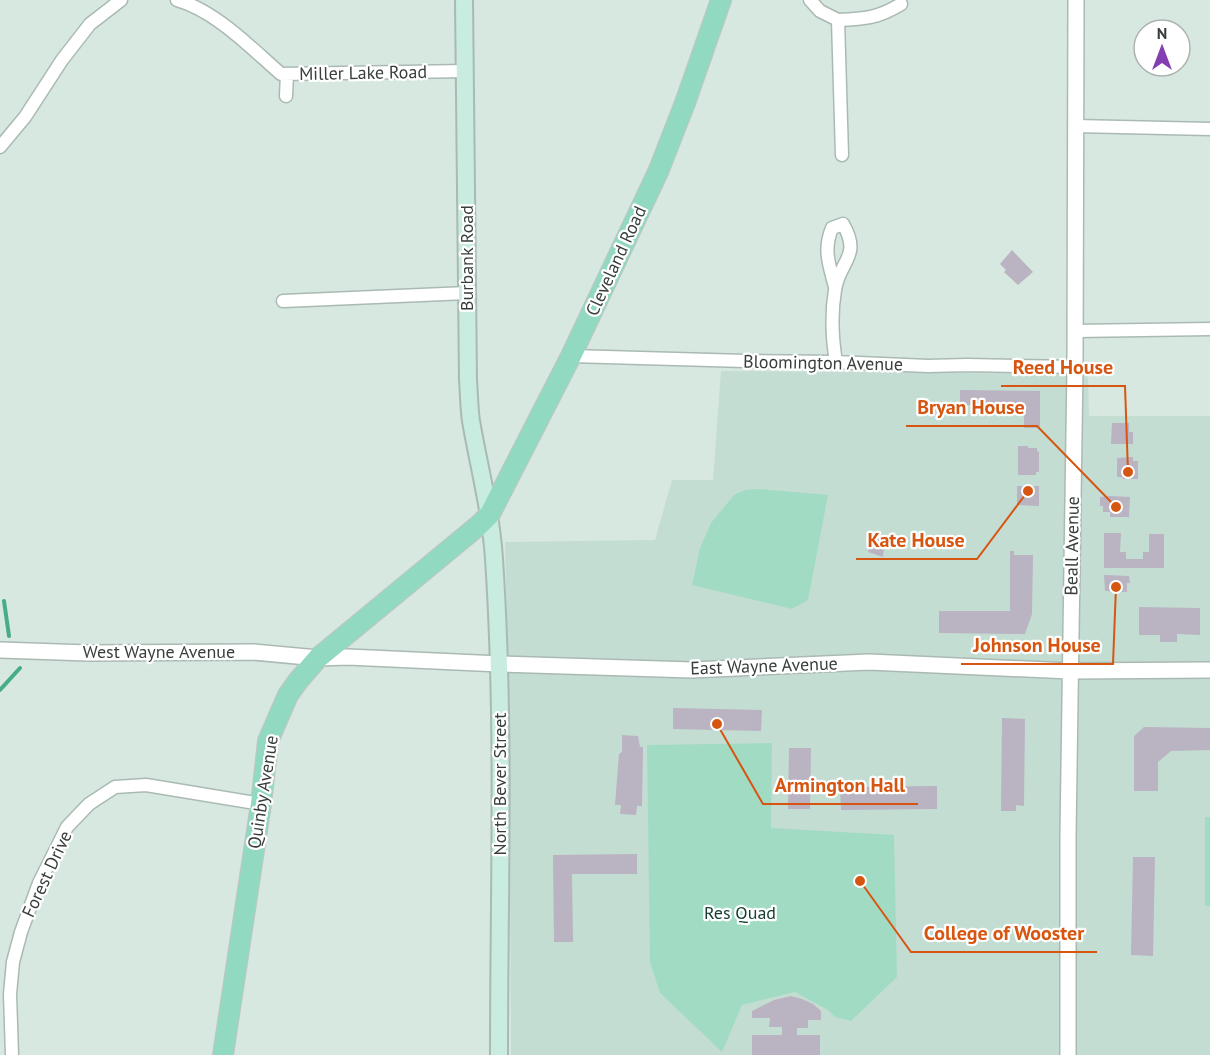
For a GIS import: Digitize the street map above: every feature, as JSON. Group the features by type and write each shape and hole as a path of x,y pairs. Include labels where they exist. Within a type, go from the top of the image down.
{"main road":[{"name":"Burbank Road","path":"464,0 468,380 471,419 490,514"},
{"name":"Cleveland Road","path":"490,514 571,356 658,172 721,0"},
{"name":"Quinby Avenue","path":"223,1055 261,804 268,741 288,695 318,658 490,514"},
{"name":"North Bever Street","path":"490,514 500,664 499,1055"}],"street":[{"path":"0,147 25,117 62,60 90,24 121,0"},
{"name":"Miller Lake Road","path":"177,0 191,4 229,29 281,74 466,71"},
{"path":"810,0 820,11 838,20 866,19 886,13 901,4"},
{"name":"Beall Avenue","path":"1068,1055 1076,0"},
{"path":"838,20 842,155"},
{"path":"286,74 286,96"},
{"path":"1075,126 1210,129"},
{"path":"835,287 827,255 827,239 832,228 843,224 850,235 851,247 849,257 835,287 832,312 836,362"},
{"path":"283,301 467,293"},
{"path":"1075,331 1210,329"},
{"name":"Bloomington Avenue","path":"571,356 928,366 1075,367"},
{"name":"West Wayne Avenue","path":"0,650 88,653 253,652 318,658"},
{"name":"East Wayne Avenue","path":"318,658 348,657 692,670 869,662 1070,672 1210,670"},
{"name":"Forest Drive","path":"12,1055 10,994 13,962 21,932 39,883 67,827 89,804 115,788 146,785 261,804"}],"shaded area":[{"path":"721,371 1088,374 1089,416 1210,416 1210,1055 511,1055 509,706 505,542 655,540 672,480 713,480"}],"green space":[{"path":"745,490 828,495 808,600 792,609 692,585 700,548 711,523 734,495"},
{"name":"Res Quad","path":"772,743 771,828 894,835 897,977 851,1021 835,1017 828,1010 795,992 742,1005 722,1052 660,993 650,962 647,745"},
{"path":"1205,817 1210,817 1210,906 1205,906"}],"building":[{"path":"1012,250 1033,272 1018,285 1004,272 1006,270 1000,264"},
{"path":"960,390 1040,391 1040,428 1024,428 1024,408 960,405"},
{"path":"1112,423 1129,423 1129,432 1133,432 1133,444 1111,444"},
{"path":"1018,446 1037,448 1039,472 1036,472 1036,475 1018,475"},
{"path":"1133,457 1133,461 1138,461 1138,479 1117,477 1117,458"},
{"path":"1017,486 1039,486 1039,506 1017,505"},
{"path":"1100,497 1130,497 1129,517 1110,517 1110,512 1103,512"},
{"path":"1104,533 1121,533 1120,552 1126,552 1126,559 1143,559 1143,552 1149,552 1149,534 1164,534 1164,568 1104,568"},
{"path":"872,534 885,537 883,557 868,552"},
{"path":"1010,551 1014,551 1014,555 1033,555 1032,614 1025,634 939,633 939,611 1010,611"},
{"path":"1104,575 1129,576 1130,583 1127,583 1127,592 1105,591"},
{"path":"1139,607 1200,608 1200,635 1177,634 1177,642 1160,642 1160,635 1139,635"},
{"path":"673,708 762,710 761,731 673,729"},
{"path":"1002,718 1025,719 1024,806 1016,805 1016,811 1001,811"},
{"path":"1144,727 1210,728 1210,750 1171,751 1158,762 1158,791 1134,791 1134,736"},
{"path":"622,735 638,736 640,747 643,747 642,806 637,806 636,815 620,814 621,805 615,805"},
{"path":"789,748 811,748 810,809 788,809"},
{"path":"937,786 937,809 841,810 840,787"},
{"path":"637,854 637,874 572,874 573,942 554,942 553,855"},
{"path":"1133,857 1155,857 1153,956 1131,955"},
{"path":"791,996 813,1004 821,1011 821,1020 808,1020 808,1028 797,1028 797,1035 820,1035 820,1055 752,1055 752,1035 782,1035 782,1027 769,1027 770,1018 752,1018 752,1011 774,1000"}],"waterway":[{"path":"4,601 9,636"},
{"path":"0,690 20,668"}],"place":[{"name":"Reed House","path":"1128,472"},
{"name":"Kate House","path":"1028,491"},
{"name":"Bryan House","path":"1116,507"},
{"name":"Johnson House","path":"1116,587"},
{"name":"Armington Hall","path":"717,724"},
{"name":"College of Wooster","path":"860,881"}]}
